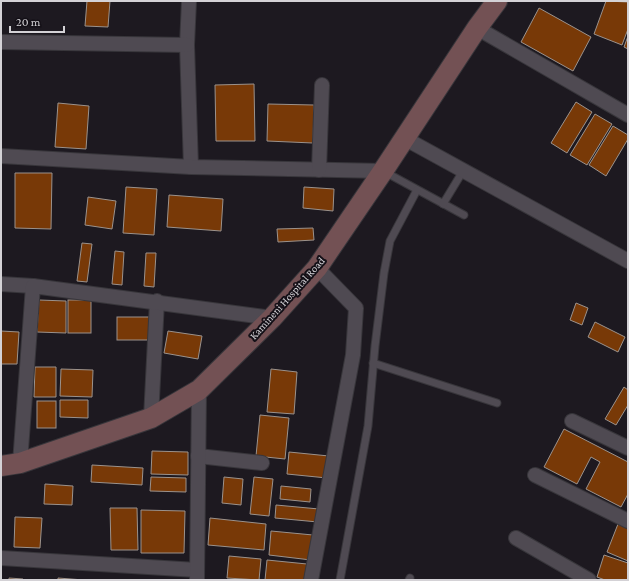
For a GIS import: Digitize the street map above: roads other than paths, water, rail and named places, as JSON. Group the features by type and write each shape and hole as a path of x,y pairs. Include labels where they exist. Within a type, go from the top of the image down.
{"street":[{"path":"189,1 186,45 191,168"},
{"name":"Kamineni Hospital Road","path":"1,466 20,463 151,418 199,390 272,318 317,268 384,171 404,138 477,28 498,1"},
{"path":"477,28 628,115"},
{"path":"1,42 186,45"},
{"path":"319,170 322,85"},
{"path":"404,138 628,262"},
{"path":"1,156 191,168 384,171"},
{"path":"311,580 353,355 356,308 317,268"},
{"path":"1,284 32,286 157,301 272,318"},
{"path":"20,463 32,286"},
{"path":"151,418 157,301"},
{"path":"1,558 197,575 199,390"},
{"path":"572,421 628,448"},
{"path":"198,456 262,463"},
{"path":"535,474 628,521"},
{"path":"516,538 589,580"}],"lane":[{"path":"384,171 464,215"},
{"path":"443,204 463,171"},
{"path":"340,580 368,426 373,363 384,274 390,241 417,190"},
{"path":"373,363 497,403"}]}
